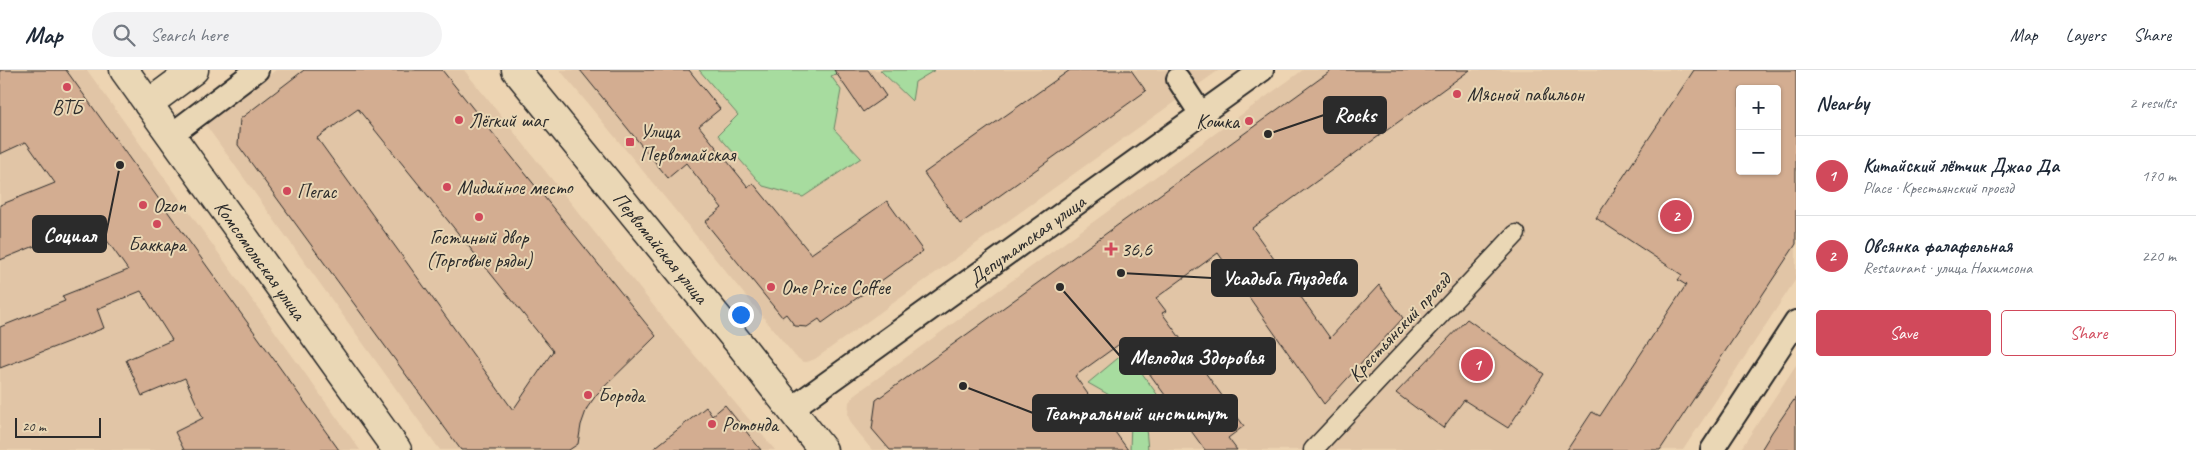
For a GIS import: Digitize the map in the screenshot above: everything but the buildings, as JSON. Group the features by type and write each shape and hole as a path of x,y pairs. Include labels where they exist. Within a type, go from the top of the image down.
{"main road":[{"name":"Комсомольская улица","path":"124,70 397,450"},
{"path":"148,104 194,70"},
{"name":"Первомайская улица","path":"516,70 823,450"}],"street":[{"path":"171,135 257,70"},
{"name":"Депутатская улица","path":"791,409 1262,70"},
{"path":"1174,75 1201,114"},
{"name":"Крестьянский проезд","path":"1313,450 1516,234"},
{"path":"1712,450 1796,322"}],"shaded area":[{"path":"0,70 87,70 360,450 0,450"},
{"path":"276,70 464,70 669,325 775,450 440,450 205,124"},
{"path":"560,70 1219,70 815,359 803,362 795,356"},
{"path":"1303,70 1796,70 1796,279 1683,450 872,450 853,427 848,416 849,402 857,393"},
{"path":"1796,365 1796,450 1740,450"}],"green space":[{"path":"699,70 845,70 831,76 841,90 834,129 861,158 803,197 763,186 718,135 738,115"},
{"path":"880,70 935,70 915,82 912,101"},
{"path":"1135,344 1156,351 1139,369 1164,404 1145,418 1148,450 1130,450 1131,422 1118,400 1088,383"}],"place":[{"name":"ВТБ","path":"67,87"},
{"name":"Мясной павильон","path":"1457,94"},
{"name":"Лёгкий шаг","path":"459,120"},
{"name":"Кошка","path":"1249,121"},
{"name":"Rocks","path":"1268,134"},
{"name":"Улица Первомайская","path":"630,142"},
{"name":"Социал","path":"120,165"},
{"name":"Мидийное место","path":"447,187"},
{"name":"Пегас","path":"287,191"},
{"name":"Ozon","path":"143,205"},
{"name":"Овсянка фалафельная","path":"1676,216"},
{"name":"Гостиный двор (Торговые ряды)","path":"479,217"},
{"name":"Баккара","path":"157,224"},
{"name":"36,6","path":"1111,249"},
{"name":"Усадьба Гнуздева","path":"1121,273"},
{"name":"One Price Coffee","path":"771,287"},
{"name":"Мелодия Здоровья","path":"1060,287"},
{"name":"Китайский лётчик Джао Да","path":"1477,365"},
{"name":"Театральный институт","path":"963,386"},
{"name":"Борода","path":"588,395"},
{"name":"Ротонда","path":"712,424"}]}
